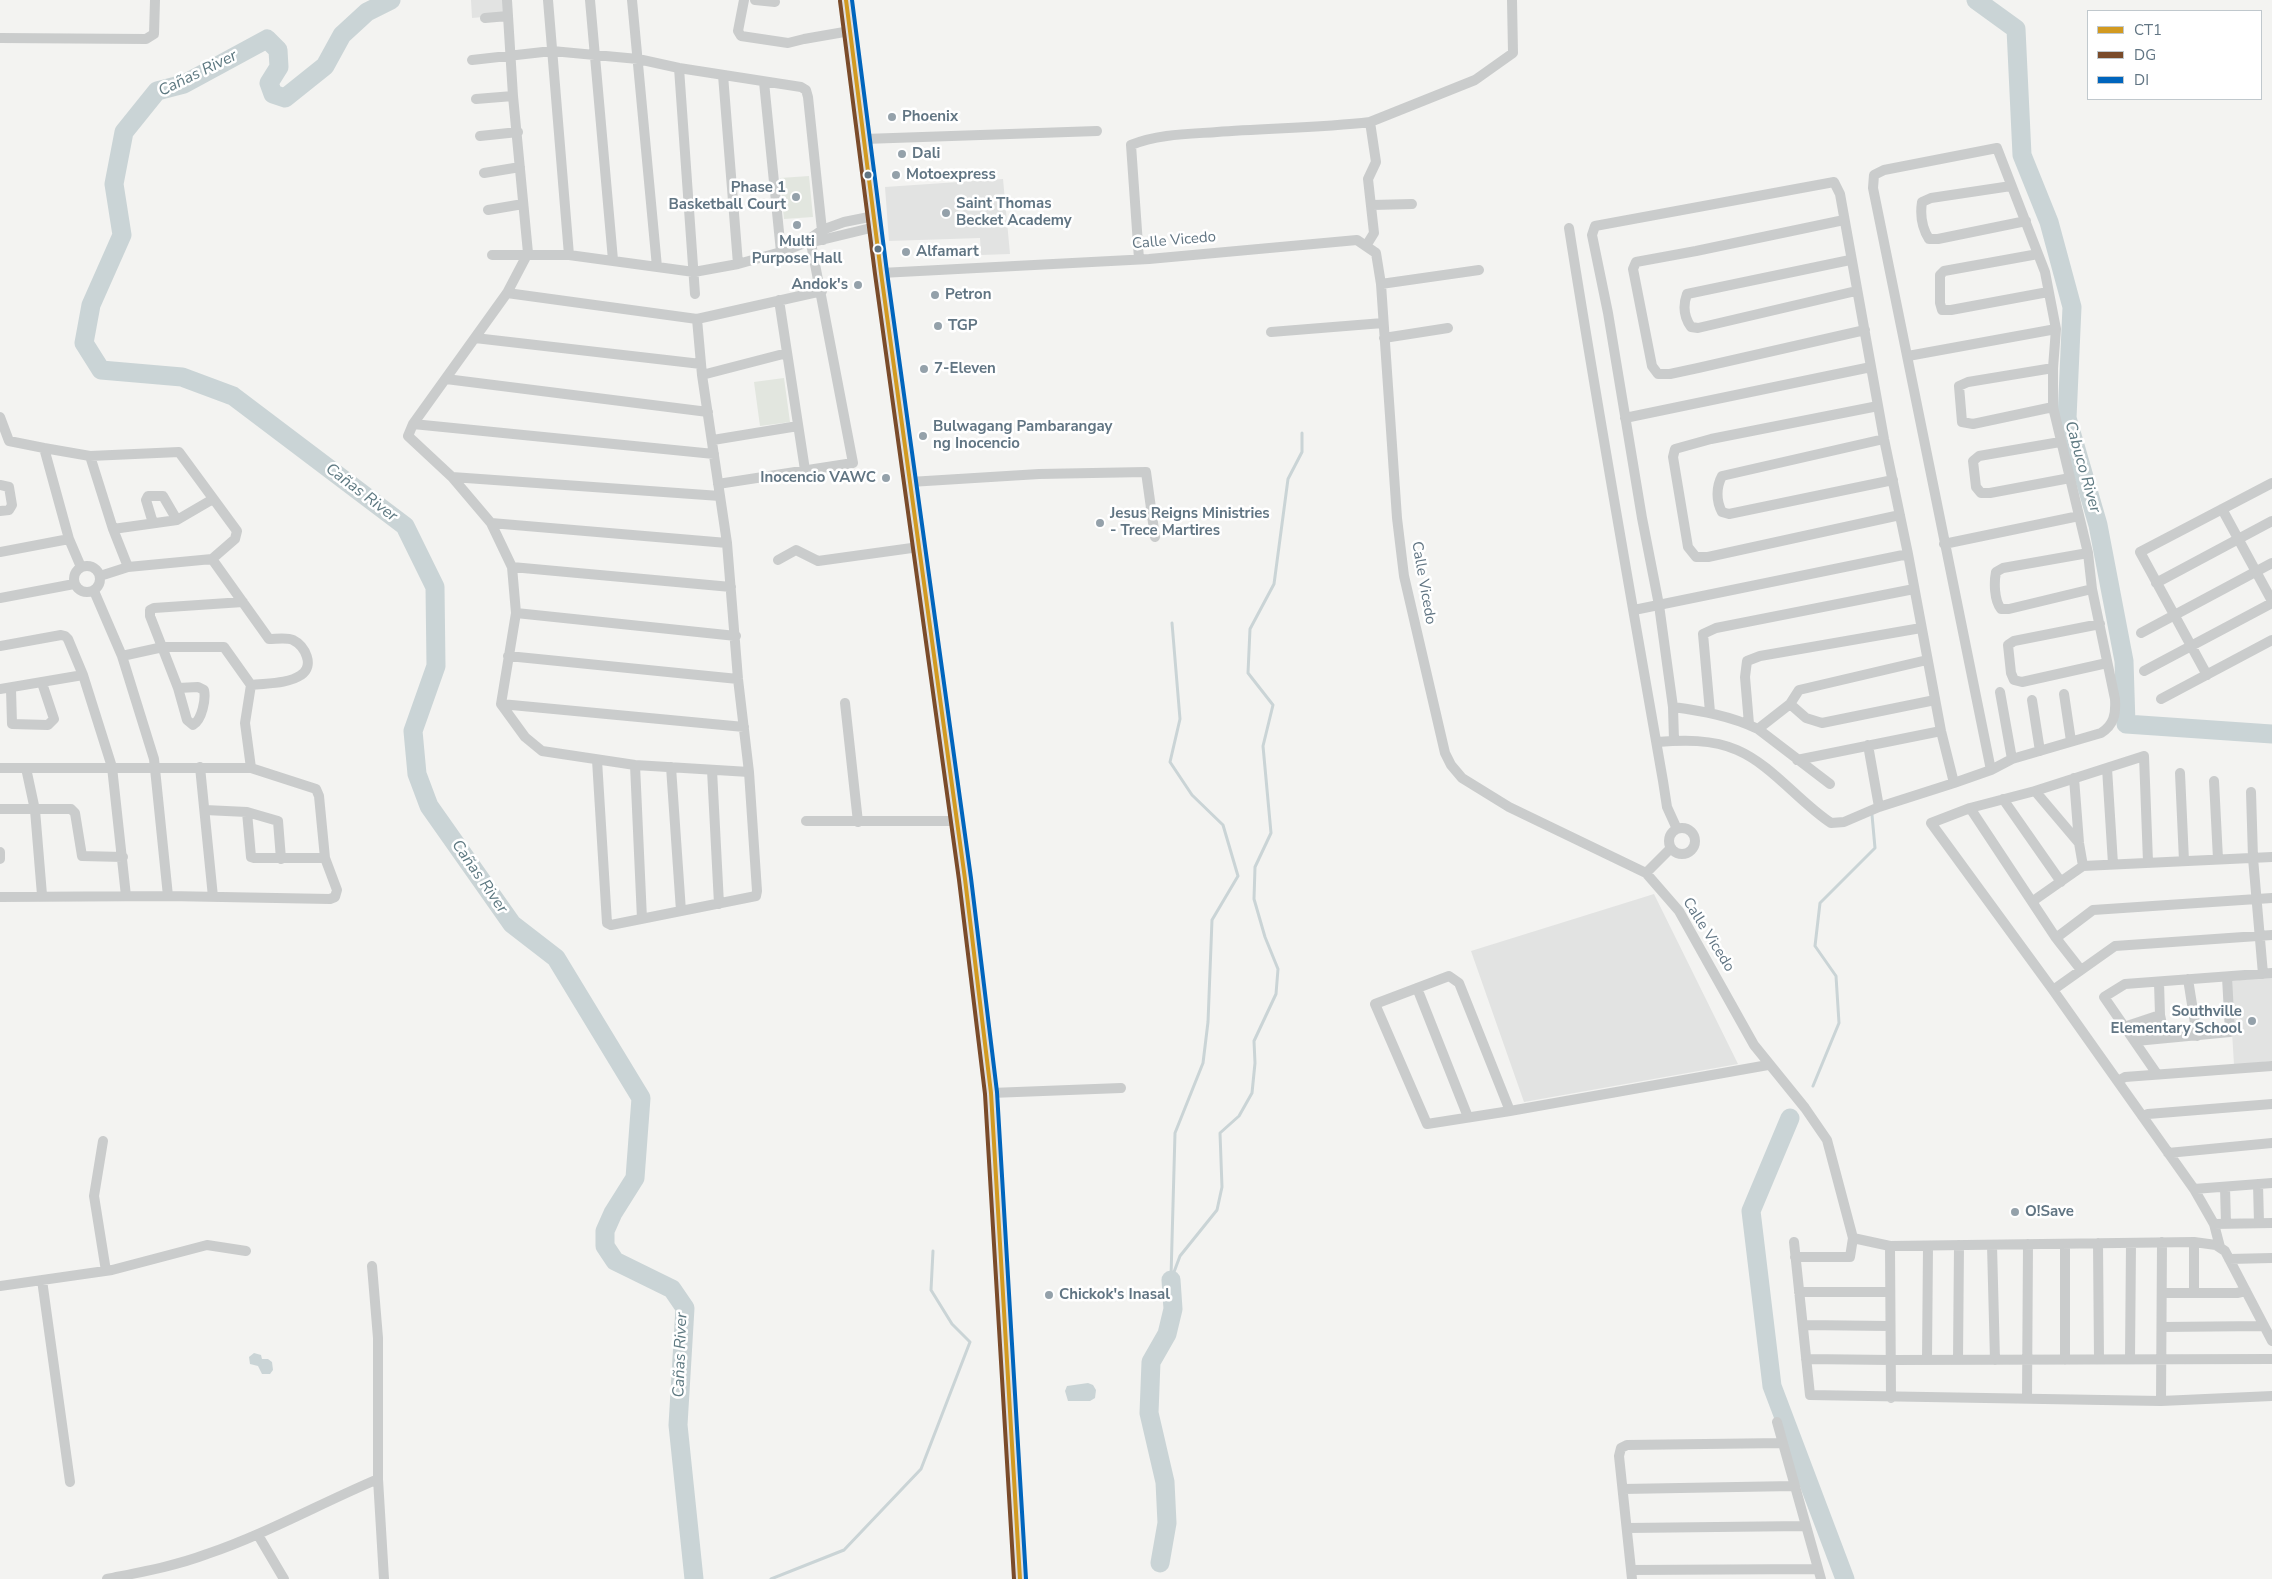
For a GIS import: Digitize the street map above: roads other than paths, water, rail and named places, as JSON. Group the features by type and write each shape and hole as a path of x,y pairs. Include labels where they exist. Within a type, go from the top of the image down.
{"main road":[{"path":"846,0 881,273 957,821 991,1093 1020,1579"}],"street":[{"path":"0,38 146,39 154,34 155,0"},
{"path":"507,0 513,96 518,132 528,253 507,293 413,424 408,436 452,477 491,523 512,567 516,613 500,704 525,737 542,751 597,760 634,765 749,772"},
{"path":"548,0 569,255"},
{"path":"590,0 613,260"},
{"path":"632,0 657,267"},
{"path":"744,0 738,30 741,36 788,43 804,38 850,31"},
{"path":"755,0 775,2"},
{"path":"1139,259 1131,145 1144,140 1183,134 1302,126 1336,126 1370,122 1475,80 1513,53 1512,0"},
{"path":"485,18 508,16"},
{"path":"472,60 552,51 638,59 679,68 801,87 806,90 808,97 822,235"},
{"path":"679,68 696,294"},
{"path":"723,75 738,264"},
{"path":"764,82 781,252"},
{"path":"476,99 513,96"},
{"path":"1366,246 1374,232 1368,179 1376,162 1370,122"},
{"path":"480,136 518,132"},
{"path":"864,139 1097,132"},
{"path":"1657,742 1674,740 1716,744 1736,749 1752,758 1830,824 1844,822 1879,807 1954,784 1991,770 2012,759 2101,733 2112,724 2116,708 2092,589 2088,553 2053,407 2056,329 2045,272 1997,148 1884,170 1874,175 1873,188 1991,770"},
{"path":"484,173 520,167"},
{"path":"1674,740 1673,706 1659,605 1642,518 1608,313 1592,236 1595,226 1834,182 1840,194 1850,260 1865,330 1884,439 1908,554 1941,731 1954,784"},
{"path":"2011,186 1931,198 1922,202 1921,210 1924,231 1929,239 1938,239 2026,220"},
{"path":"488,210 523,204"},
{"path":"1372,205 1412,204"},
{"path":"1844,220 1636,262 1632,269 1652,366 1658,374 1670,374 1865,330"},
{"path":"492,255 528,253 569,255 694,272 738,264 781,252 822,235 844,222 875,222"},
{"path":"1569,228 1599,421 1634,610 1667,807 1677,829"},
{"name":"Calle Vicedo","path":"881,273 1139,259 1357,240 1376,253 1381,284 1397,518 1404,576 1445,753 1451,765 1462,778 1509,807 1646,873 1679,911 1754,1045 1805,1108 1827,1140 1853,1238"},
{"path":"718,484 853,463 822,291 808,241"},
{"path":"2038,254 1944,271 1940,276 1940,303 1942,310 1951,310 2048,292"},
{"path":"1850,260 1687,294 1684,302 1686,320 1690,327 1698,328 1856,291"},
{"path":"1381,284 1479,270"},
{"path":"507,293 697,320 822,291"},
{"path":"779,300 804,470"},
{"path":"597,760 605,919 607,923 611,925 756,896 749,772 738,679 727,543 702,375 697,320"},
{"path":"1271,332 1383,323"},
{"path":"1384,338 1448,328"},
{"path":"1908,356 2056,329"},
{"path":"475,338 701,364"},
{"path":"702,375 787,353"},
{"path":"1625,418 1871,367"},
{"path":"2053,368 1968,382 1959,386 1958,395 1962,422 1973,424 2053,407"},
{"path":"446,379 708,412"},
{"path":"1878,406 1711,439 1675,449 1673,457 1688,547 1696,557 1708,557 1900,515"},
{"path":"0,417 5,442 90,456 179,452 236,531 237,535 212,559 128,567 100,576"},
{"path":"413,424 714,454"},
{"path":"713,440 798,426"},
{"path":"1884,439 1722,476 1718,484 1718,504 1722,512 1729,514 1893,480"},
{"path":"2060,442 1979,456 1973,461 1976,487 1981,493 1990,493 2070,478"},
{"path":"44,448 69,538 81,567"},
{"path":"90,456 113,530 128,567"},
{"path":"910,482 1039,474 1146,472 1155,537"},
{"path":"452,477 720,496"},
{"path":"2207,675 2173,616 2140,552 2272,483"},
{"path":"0,485 9,487 12,505 9,510 0,512"},
{"path":"153,523 146,500 148,496 163,496 177,520"},
{"path":"113,530 177,520 213,499"},
{"path":"2144,671 2272,602 2222,509"},
{"path":"1944,544 2079,516"},
{"path":"2156,583 2272,522"},
{"path":"491,523 727,543"},
{"path":"0,552 69,538"},
{"path":"778,560 796,550 818,561 919,546"},
{"path":"2088,553 2003,568 1996,572 1995,579 1998,604 2001,609 2008,610 2092,589"},
{"path":"1634,610 1908,554"},
{"path":"212,559 269,639 291,639 299,644 306,654 308,663 304,674 295,679 251,685"},
{"path":"2141,633 2272,563"},
{"path":"90,566 100,576 99,584 90,592 80,591 74,584 74,574 81,567 90,566"},
{"path":"512,567 731,587"},
{"path":"0,598 74,584"},
{"path":"1710,712 1704,634 1716,628 1914,589"},
{"path":"94,590 122,656 155,767 168,896"},
{"path":"178,688 150,616 150,610 154,608 243,602"},
{"path":"516,613 736,636"},
{"path":"2100,624 2014,642 2008,645 2011,674 2014,680 2022,682 2107,663"},
{"path":"1753,726 1745,677 1747,661 1760,656 1921,628"},
{"path":"0,646 65,636 83,675 112,767 126,896"},
{"path":"2161,699 2272,640"},
{"path":"122,656 163,647 224,647 251,685 246,722 251,768"},
{"path":"508,656 738,679"},
{"path":"1753,726 1790,704 1799,690 1927,660"},
{"path":"42,683 54,719 48,725 12,724 5,689 83,675"},
{"path":"2000,692 2012,759"},
{"path":"2064,694 2071,741"},
{"path":"1790,704 1806,718 1822,723 1935,700"},
{"path":"2032,700 2040,751"},
{"path":"845,703 858,822"},
{"path":"500,704 744,727"},
{"path":"1673,706 1710,712 1753,726 1830,784"},
{"path":"1797,760 1941,731"},
{"path":"1868,745 1879,807"},
{"path":"2148,862 2144,756 2036,791 1970,808 1931,823 2053,990 2194,1190 2214,1224 2220,1246 2229,1258 2272,1340"},
{"path":"634,765 642,919"},
{"path":"200,767 206,810 213,897"},
{"path":"671,767 681,912"},
{"path":"0,768 251,768 316,789 319,792 325,858 337,890 335,896 330,899 168,896 0,897"},
{"path":"26,768 35,810 42,896"},
{"path":"2107,768 2113,864"},
{"path":"712,770 719,904"},
{"path":"2180,773 2184,861"},
{"path":"2074,778 2079,843 2083,866"},
{"path":"2214,781 2218,860"},
{"path":"2036,791 2079,843"},
{"path":"2157,1074 2104,997 2125,984 2267,974 2259,936 2253,858 2251,792"},
{"path":"2003,799 2061,882"},
{"path":"1970,808 2056,938 2082,970"},
{"path":"0,809 74,810 82,856 123,857"},
{"path":"206,810 247,812 278,821 282,859"},
{"path":"247,812 251,857 282,859 325,858"},
{"path":"806,821 957,821"},
{"path":"1683,828 1691,831 1695,844 1693,848 1686,853 1677,852 1671,848 1669,838 1677,829 1683,828"},
{"path":"1646,873 1671,848"},
{"path":"0,852 0,859"},
{"path":"2033,901 2083,866 2272,857"},
{"path":"2056,938 2093,910 2272,898"},
{"path":"2053,990 2115,946 2272,935"},
{"path":"1510,1111 1459,983 1449,976 1376,1004 1427,1124 1510,1111 1768,1064"},
{"path":"2136,1041 2230,1032 2227,976"},
{"path":"2188,980 2197,1036"},
{"path":"2159,982 2160,1015 2165,1038"},
{"path":"1417,988 1468,1117"},
{"path":"2124,1027 2160,1015"},
{"path":"2118,1081 2125,1077 2272,1066"},
{"path":"991,1093 1122,1088"},
{"path":"2142,1116 2272,1104"},
{"path":"103,1141 94,1196 106,1271"},
{"path":"2168,1153 2272,1143"},
{"path":"2194,1190 2272,1183"},
{"path":"2258,1184 2260,1223"},
{"path":"2225,1187 2226,1224"},
{"path":"2214,1224 2272,1223"},
{"path":"1795,1257 1850,1257 1853,1238 1890,1246 2162,1242 2194,1242 2220,1246"},
{"path":"1794,1242 1810,1395 1891,1398 2161,1401 2272,1396"},
{"path":"2161,1401 2162,1242"},
{"path":"2194,1242 2194,1293"},
{"path":"2098,1243 2099,1359"},
{"path":"2130,1359 2131,1243"},
{"path":"2026,1399 2028,1244"},
{"path":"2065,1244 2065,1360"},
{"path":"0,1286 106,1271 207,1245 246,1251"},
{"path":"1958,1360 1959,1245"},
{"path":"1992,1245 1995,1360"},
{"path":"1890,1246 1891,1398"},
{"path":"1927,1360 1928,1246"},
{"path":"2229,1258 2272,1258"},
{"path":"372,1266 378,1338 378,1479 384,1579"},
{"path":"42,1280 70,1482"},
{"path":"2162,1293 2236,1293 2246,1290"},
{"path":"1799,1292 1889,1292"},
{"path":"1804,1325 1890,1326"},
{"path":"2162,1327 2264,1326"},
{"path":"1806,1359 2272,1359"},
{"path":"1777,1422 1820,1574 1632,1574 1620,1456 1621,1448 1627,1445 1782,1443"},
{"path":"107,1579 149,1571 206,1555 258,1535 378,1479"},
{"path":"1623,1489 1794,1486"},
{"path":"1627,1528 1806,1526"},
{"path":"258,1535 284,1579"}],"waterway":[{"name":"Cañas River","path":"391,0 367,12 342,35 325,66 285,98 273,94 269,83 279,67 278,50 267,39 184,84 157,91 124,132 114,184 122,235 91,305 84,343 101,370 182,377 233,396 405,526 435,587 436,666 413,731 417,774 429,806 512,924 556,958 641,1098 635,1178 613,1213 605,1231 605,1246 615,1261 672,1289 685,1308 678,1425 694,1579"},
{"name":"Cabuco River","path":"1976,0 2016,29 2022,155 2049,222 2072,307 2067,418 2098,525 2124,661 2126,724 2272,734"},
{"path":"1171,1280 1180,1256 1217,1210 1222,1187 1220,1133 1239,1116 1252,1093 1255,1063 1254,1041 1276,994 1278,969 1265,937 1254,899 1255,867 1271,833 1263,746 1273,705 1248,673 1250,629 1274,584 1288,479 1302,452 1302,433"},
{"path":"1171,1277 1175,1133 1203,1063 1208,1022 1212,920 1238,876 1223,825 1192,795 1170,762 1180,719 1172,623"},
{"path":"1813,1086 1839,1023 1836,976 1815,946 1820,903 1875,848 1872,815"},
{"path":"1790,1118 1751,1211 1772,1386 1845,1579"},
{"path":"771,1579 844,1550 921,1469 970,1342 952,1324 931,1290 933,1251"},
{"path":"1160,1563 1167,1523 1165,1482 1149,1413 1151,1362 1167,1334 1173,1309 1171,1280"}],"place":[{"name":"Phoenix","path":"892,117"},
{"name":"Dali","path":"902,154"},
{"name":"Motoexpress","path":"896,175"},
{"name":"Phase 1 Basketball Court","path":"796,197"},
{"name":"Saint Thomas Becket Academy","path":"946,213"},
{"name":"Multi Purpose Hall","path":"797,225"},
{"name":"Alfamart","path":"906,252"},
{"name":"Andok's","path":"858,285"},
{"name":"Petron","path":"935,295"},
{"name":"TGP","path":"938,326"},
{"name":"7-Eleven","path":"924,369"},
{"name":"Bulwagang Pambarangay ng Inocencio","path":"923,436"},
{"name":"Inocencio VAWC","path":"886,478"},
{"name":"Jesus Reigns Ministries - Trece Martires","path":"1100,523"},
{"name":"Southville Elementary School","path":"2252,1021"},
{"name":"O!Save","path":"2015,1212"},
{"name":"Chickok's Inasal","path":"1049,1295"}]}
